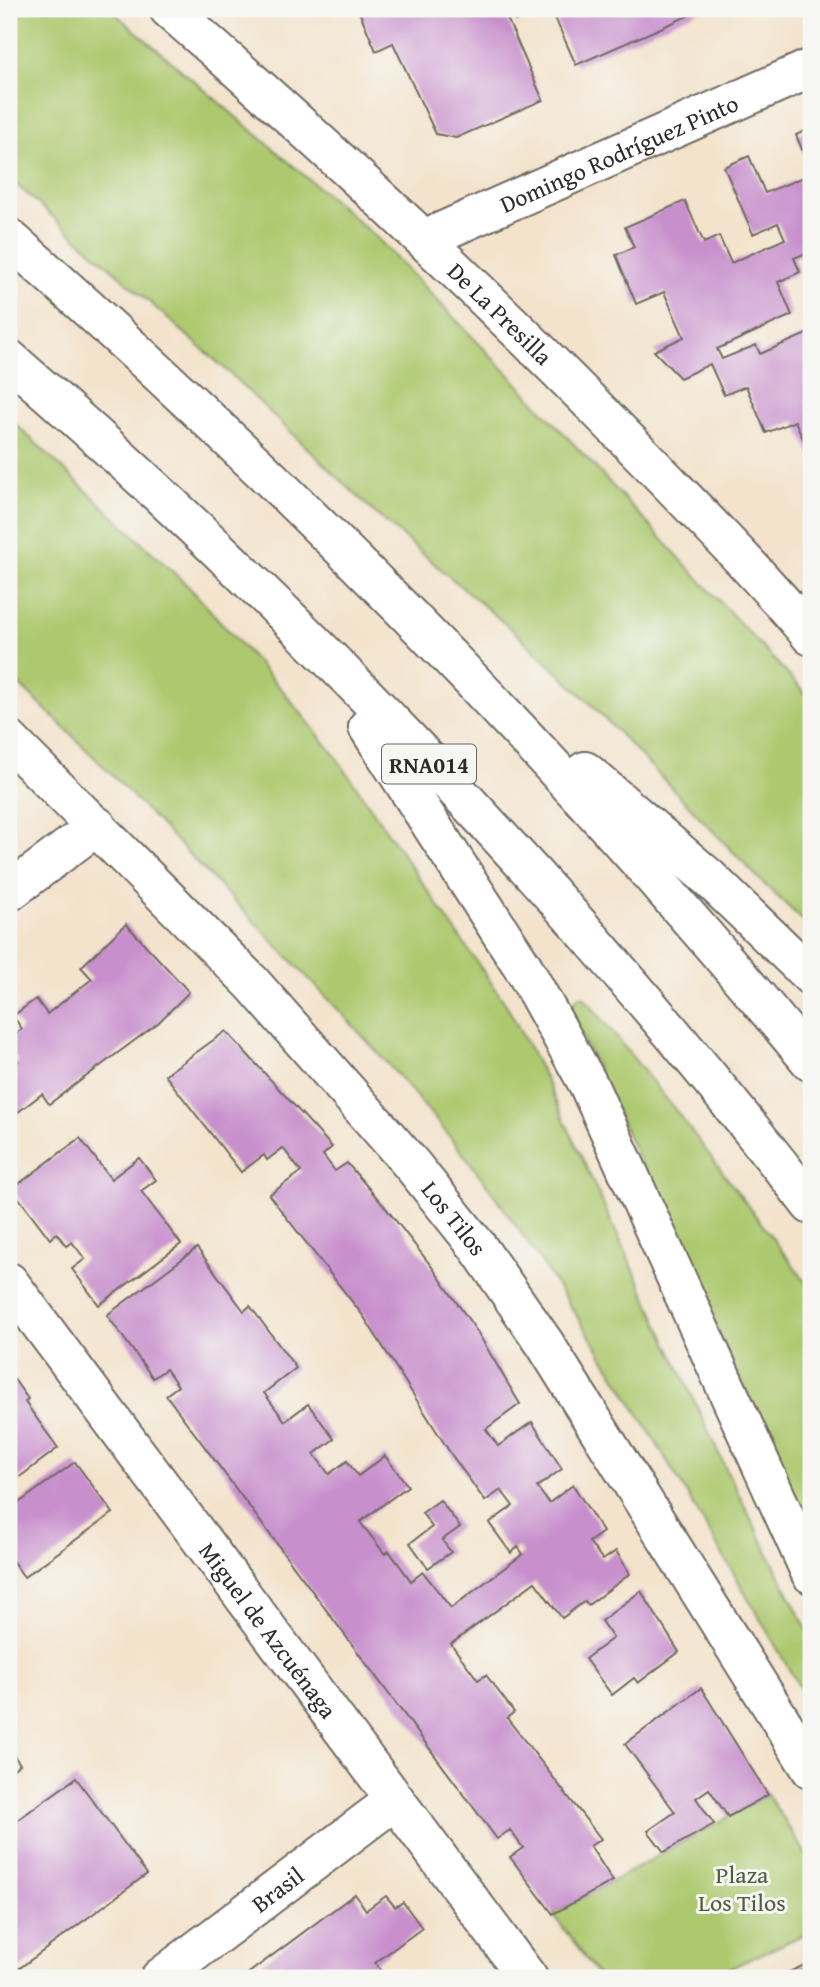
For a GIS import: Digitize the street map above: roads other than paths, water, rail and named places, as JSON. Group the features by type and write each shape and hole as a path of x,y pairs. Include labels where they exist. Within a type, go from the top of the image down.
{"main road":[{"name":"De La Presilla","path":"169,9 425,239 599,411 796,592 811,636"},
{"name":"Domingo Rodríguez Pinto","path":"425,239 811,68"},
{"path":"9,238 230,437 439,644 672,898 811,1062"},
{"name":"RNA014","path":"9,359 163,499 310,642 478,816 594,945 811,1205"},
{"path":"310,642 405,780 523,967 556,1025 587,1084 811,1574"},
{"path":"439,644 709,878 811,976"},
{"name":"Los Tilos","path":"9,740 252,984 413,1166 477,1246 545,1344 811,1769"},
{"path":"9,892 97,826"},
{"name":"Miguel de Azcuénaga","path":"9,1282 528,1978"},
{"name":"Brasil","path":"160,1978 395,1800"}],"park label":[{"name":"Plaza Los Tilos","path":"742,1888"}]}
